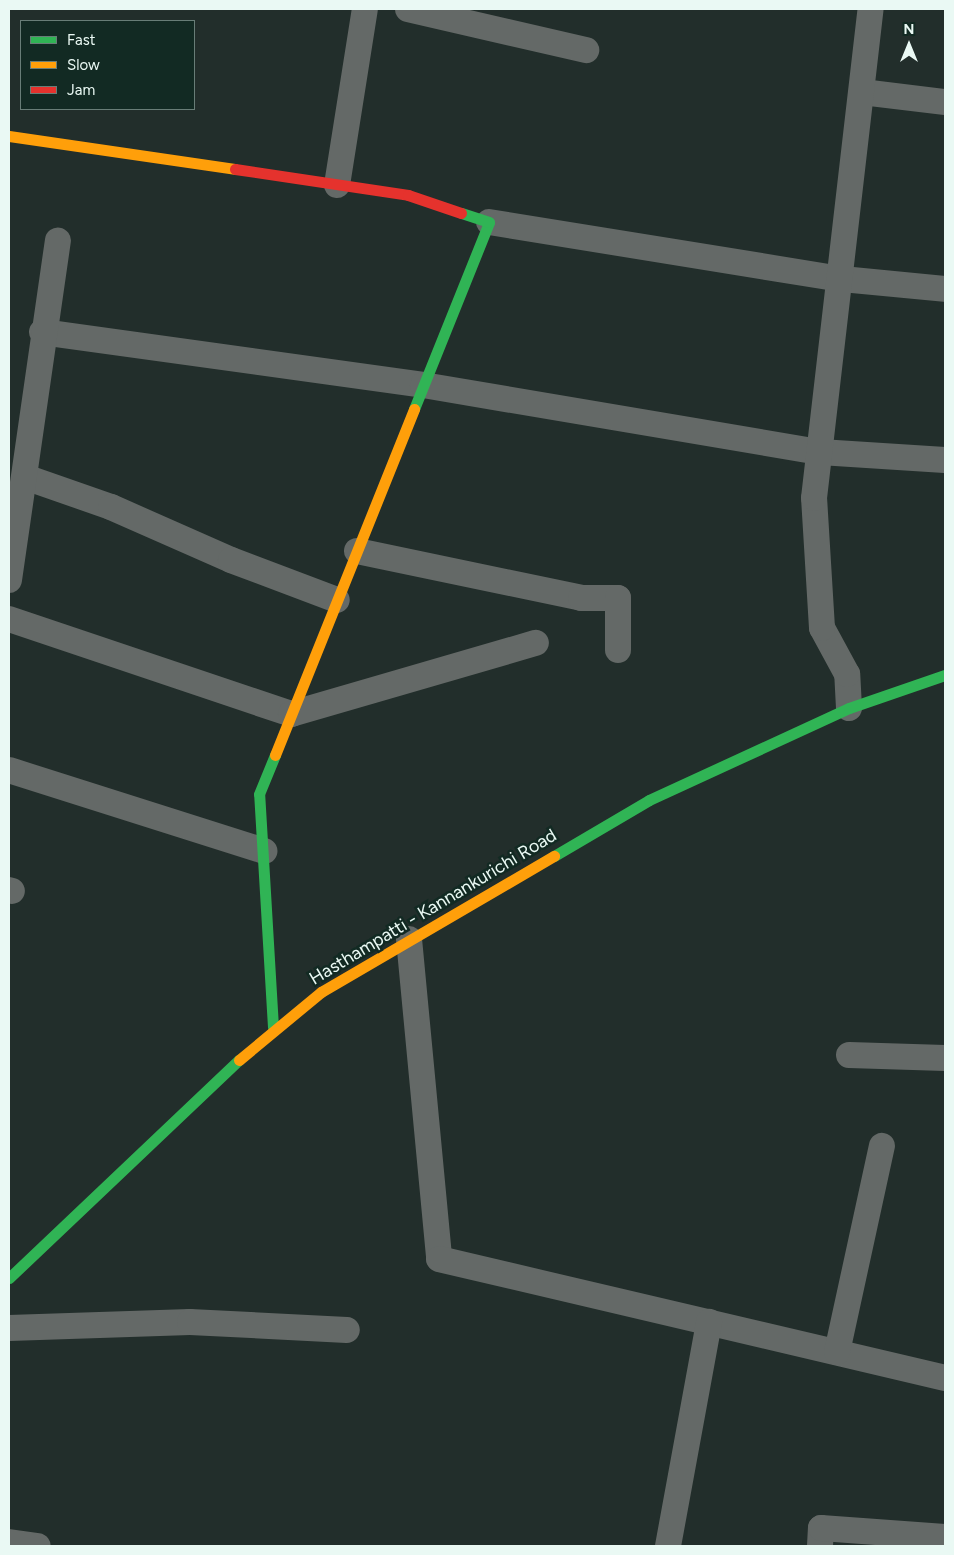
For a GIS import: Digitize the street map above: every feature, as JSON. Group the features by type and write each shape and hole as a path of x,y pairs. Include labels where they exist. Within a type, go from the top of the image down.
{"street":[{"path":"337,185 365,9"},
{"path":"408,9 586,50"},
{"path":"849,708 847,674 822,628 814,498 842,279 870,9"},
{"path":"862,92 945,102"},
{"path":"9,136 408,195 489,222 842,279 945,289"},
{"path":"273,1027 264,851 259,794 489,222"},
{"path":"9,580 25,477 42,332 58,241"},
{"path":"42,332 423,385 820,452 945,460"},
{"path":"25,477 110,507 231,560 337,600"},
{"path":"357,551 581,598 618,598 618,650"},
{"path":"9,619 291,714 536,643"},
{"name":"Hasthampatti - Kannankurichi Road","path":"9,1278 273,1027 409,939 649,800 849,708 945,675"},
{"path":"9,770 264,851"},
{"path":"409,939 439,1259 945,1378"},
{"path":"849,1055 945,1058"},
{"path":"837,1352 882,1146"},
{"path":"9,1328 190,1322 348,1330"},
{"path":"668,1546 708,1322"},
{"path":"820,1546 821,1528 945,1538"},
{"path":"9,1542 38,1546"}],"traffic: fast":[{"path":"414,409 489,222 461,213"},
{"path":"554,856 649,800 849,708 945,675"},
{"path":"273,1027 259,794 275,755"},
{"path":"9,1278 239,1060"}],"traffic: slow":[{"path":"9,136 235,169"},
{"path":"275,755 414,409"},
{"path":"239,1060 321,992 554,856"}],"traffic: jam":[{"path":"235,169 408,195 461,213"}]}
